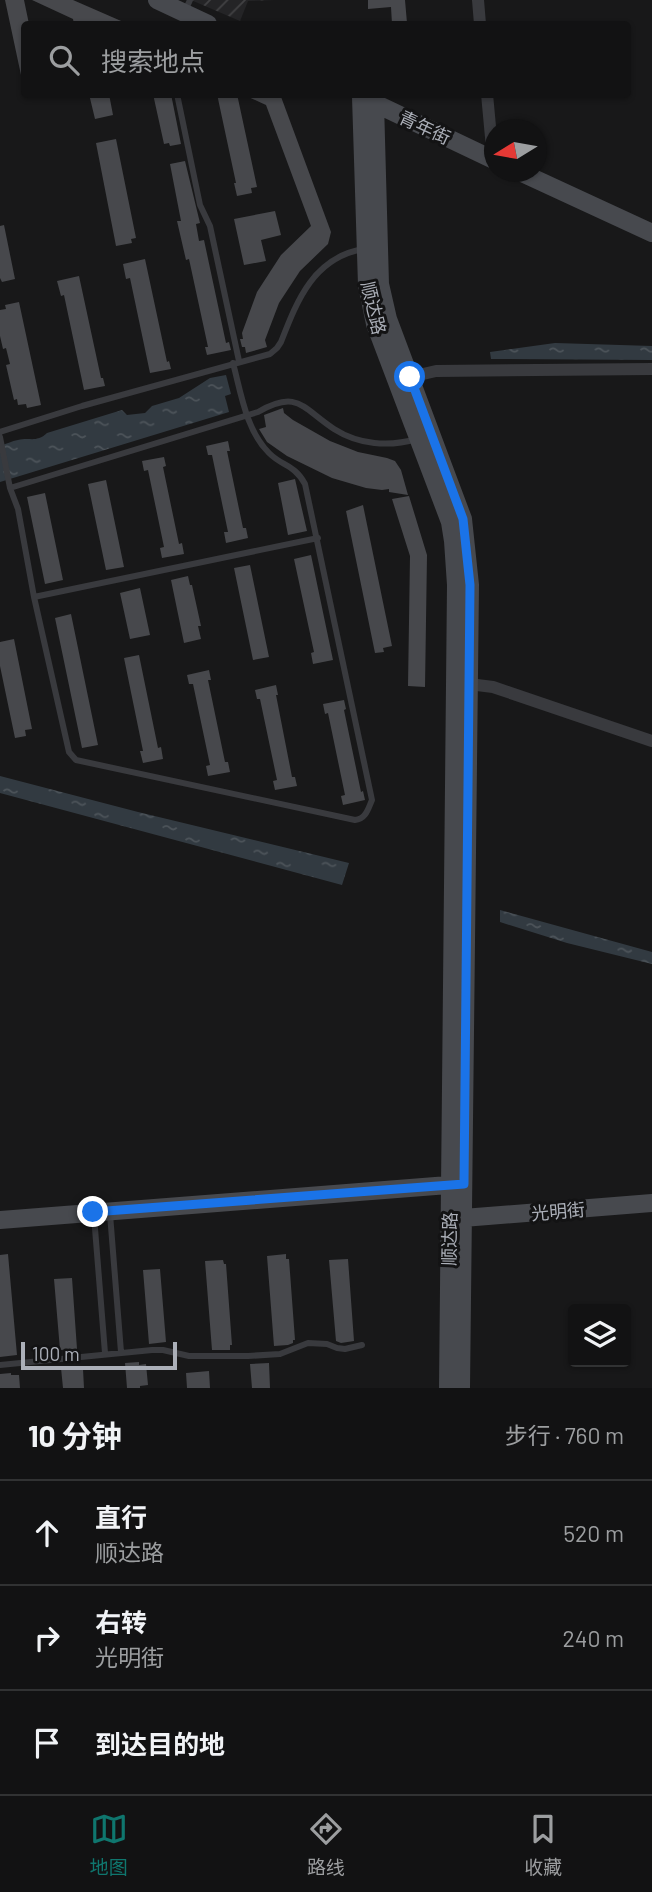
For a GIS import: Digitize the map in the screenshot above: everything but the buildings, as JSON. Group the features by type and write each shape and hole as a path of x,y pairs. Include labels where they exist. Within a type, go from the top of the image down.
{"main road":[{"path":"156,0 187,7 204,21"},
{"name":"青年街","path":"364,98 484,155"},
{"name":"顺达路","path":"364,98 367,285 375,324 450,522 453,541 456,585 457,1184 463,1218 461,1388"},
{"name":"顺达路","path":"364,98 380,284 388,320 463,519 470,585 457,1184 448,1388"},
{"path":"542,182 652,233"},
{"path":"0,1220 457,1184"},
{"name":"光明街","path":"463,1218 652,1203"}],"street":[{"path":"478,0 481,21"},
{"path":"487,98 490,119"},
{"path":"410,377 436,371 652,369"},
{"path":"469,684 493,687 652,741"}],"lane":[{"path":"178,98 200,205 210,226 236,362 247,415 262,446 271,456 291,466 300,474 305,484 372,800 366,814 360,820 355,820 76,760 69,752 0,435 82,406 236,362 270,354 277,348 310,282 333,259 365,248"},
{"path":"10,488 258,412 276,402 305,407 334,430 370,443 402,443 419,439"},
{"path":"34,597 318,538"},
{"path":"102,1212 121,1352"},
{"path":"102,1212 105,1353"},
{"path":"0,1365 121,1352 163,1350 189,1356 248,1356 280,1354 309,1343 345,1349 362,1345"}],"shaded area":[{"path":"191,0 274,0 248,1 240,21"}],"water":[{"path":"555,343 652,346 652,360 491,359 490,352"},
{"path":"226,375 231,394 225,396 229,412 0,482 0,446 18,440 37,439 47,433 122,410 127,415 145,413 152,406 179,398 210,378"},
{"path":"0,776 349,863 342,885 0,793"},
{"path":"500,910 652,952 652,964 567,943 500,922"}],"route":[{"path":"93,1212 464,1184 470,585 463,519 410,377"}]}
